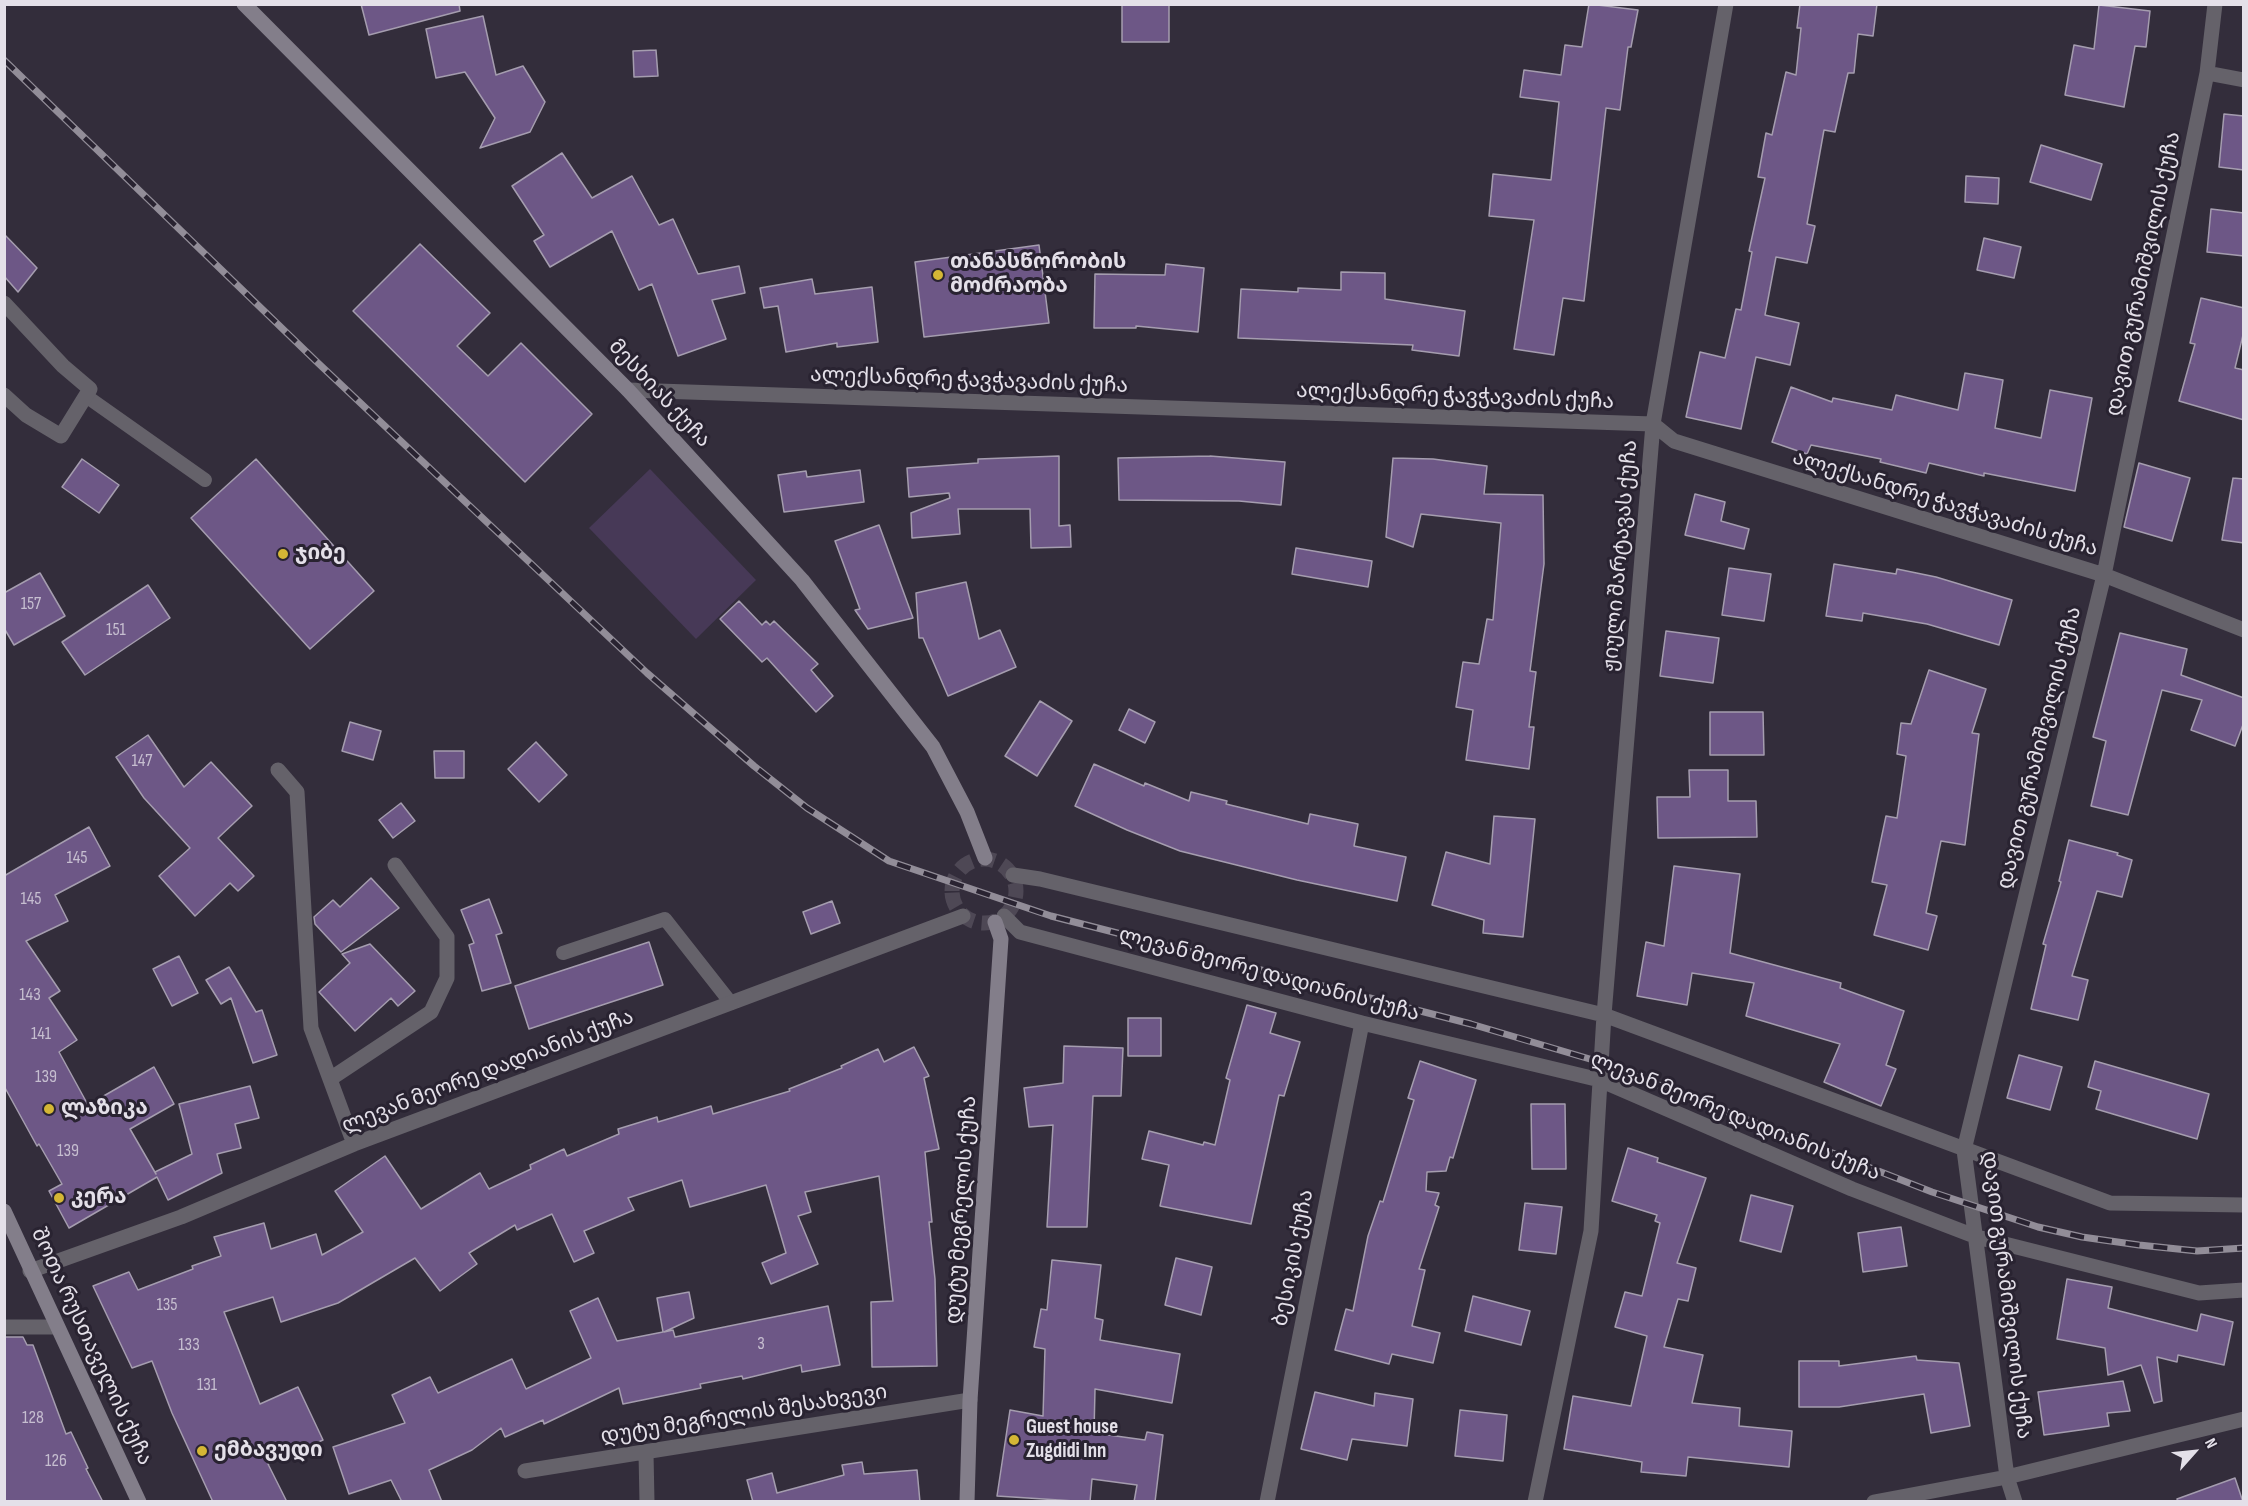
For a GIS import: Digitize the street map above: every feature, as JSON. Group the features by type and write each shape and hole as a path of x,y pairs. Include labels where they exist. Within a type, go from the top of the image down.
{"street":[{"name":"მესხიას ქუჩა","path":"244,4 628,390 802,580 933,747 967,813 985,858"},
{"name":"ჟიული შარტავას ქუჩა","path":"1535,1502 1591,1231 1604,1015 1653,424 1726,4"},
{"name":"დავით გურამიშვილის ქუჩა","path":"2015,1502 2007,1477 1964,1150 2104,575 2207,73 2215,4"},
{"path":"2207,73 2244,80"},
{"path":"4,303 63,366 90,389 61,436 26,416 4,395"},
{"name":"ალექსანდრე ჭავჭავაძის ქუჩა","path":"628,390 1653,424 1674,441 2104,575 2244,630"},
{"path":"278,770 297,792 311,1028 354,1144"},
{"path":"330,1079 431,1012 447,978 447,937 425,903 395,865"},
{"name":"ლევან მეორე დადიანის ქუჩა","path":"1012,875 1051,882 1604,1015 2110,1203 2244,1205"},
{"name":"ლევან მეორე დადიანის ქუჩა","path":"30,1271 181,1216 354,1144 963,916"},
{"name":"ლევან მეორე დადიანის ქუჩა","path":"1000,919 1020,932 1362,1023 1600,1080 1852,1189 1977,1237 2199,1293 2244,1290"},
{"name":"დუტუ მეგრელის ქუჩა","path":"967,1502 970,1400 1001,939 1000,919"},
{"name":"ბესიკის ქუჩა","path":"1267,1502 1362,1023"},
{"name":"შოთა რუსთაველის ქუჩა","path":"4,1211 139,1502"},
{"path":"4,1328 57,1327"},
{"name":"დუტუ მეგრელის შესახვევი","path":"525,1471 646,1454 970,1400"},
{"path":"1874,1502 2007,1477 2244,1419"},
{"path":"646,1454 647,1502"}],"lane":[{"path":"86,396 205,480"},
{"path":"563,952 665,919 731,1002"}],"shaded area":[{"path":"650,469 756,580 696,639 589,528"}],"building":[{"path":"361,4 459,4 460,11 369,35"},
{"path":"1122,4 1169,4 1169,42 1122,42"},
{"path":"1589,4 1638,10 1631,47 1628,47 1620,110 1606,108 1584,301 1563,298 1554,355 1514,349 1534,220 1489,216 1493,174 1551,180 1559,102 1520,97 1524,70 1561,75 1565,45 1582,47"},
{"path":"1800,4 1877,4 1873,36 1858,34 1854,73 1848,73 1835,132 1824,130 1807,224 1815,226 1807,263 1776,257 1765,315 1799,323 1790,365 1756,357 1741,429 1686,417 1700,352 1725,358 1736,309 1741,310 1752,252 1749,251 1765,178 1758,177 1766,133 1772,135 1786,72 1796,75 1801,28 1797,28"},
{"path":"2099,5 2150,11 2146,47 2135,46 2124,107 2065,95 2074,45 2094,49"},
{"path":"483,16 496,75 523,66 545,102 530,132 480,148 495,118 465,72 436,78 426,29"},
{"path":"656,50 658,76 634,77 633,51"},
{"path":"2224,114 2244,116 2244,170 2219,167"},
{"path":"2041,145 2102,164 2091,200 2030,182"},
{"path":"562,153 592,198 632,176 659,225 673,219 698,274 739,266 745,293 712,300 726,339 678,356 652,284 639,290 612,231 550,267 534,241 544,235 512,186"},
{"path":"1966,176 1999,178 1998,204 1965,202"},
{"path":"2211,209 2244,213 2244,256 2207,252"},
{"path":"4,234 37,268 18,292 4,276"},
{"path":"1984,238 2021,247 2014,278 1977,270"},
{"path":"420,244 490,313 457,346 488,376 521,343 592,414 525,482 353,311"},
{"path":"1039,245 1049,323 924,337 915,262"},
{"path":"1166,264 1204,268 1198,332 1136,326 1136,328 1094,328 1095,274 1165,275"},
{"path":"1341,272 1385,273 1385,299 1465,311 1459,356 1412,350 1413,345 1238,338 1241,289 1298,292 1298,288 1341,290"},
{"path":"812,279 815,294 872,287 878,342 837,347 837,343 786,352 778,306 764,308 760,288"},
{"path":"2201,298 2244,308 2244,331 2235,368 2244,370 2244,420 2179,401 2195,344 2190,343"},
{"path":"1965,373 2003,380 1995,428 2041,438 2050,390 2092,398 2075,491 1984,473 1984,476 1929,463 1926,473 1880,462 1881,459 1811,445 1807,454 1772,442 1791,387 1832,402 1833,398 1892,410 1896,395 1958,410"},
{"path":"1059,456 1059,526 1070,525 1071,547 1031,548 1030,509 958,509 960,534 912,538 911,513 950,498 949,493 909,497 907,468 978,463 978,459"},
{"path":"1210,456 1285,462 1281,505 1239,501 1119,500 1118,458"},
{"path":"1393,458 1433,459 1487,466 1484,494 1543,495 1544,564 1530,671 1536,672 1529,727 1534,727 1529,769 1466,760 1473,710 1456,707 1463,662 1479,664 1487,619 1493,620 1501,523 1421,514 1413,547 1386,537"},
{"path":"82,459 119,485 99,513 62,487"},
{"name":"ჯიბე","path":"256,459 374,591 310,649 191,518"},
{"path":"2139,463 2190,478 2172,541 2124,527"},
{"path":"860,470 864,502 784,512 778,475 806,471 807,477"},
{"path":"2233,478 2244,479 2244,543 2222,540"},
{"path":"1695,494 1725,502 1721,521 1749,529 1744,549 1685,535"},
{"path":"879,525 913,618 868,629 855,610 860,609 835,541"},
{"path":"1296,548 1372,561 1368,587 1292,574"},
{"path":"1834,564 1896,574 1897,569 1936,577 2012,600 1999,645 1927,624 1863,613 1862,621 1826,616"},
{"path":"1729,568 1771,574 1764,621 1722,615"},
{"path":"40,573 65,616 14,645 4,628 4,593"},
{"path":"966,582 979,639 1000,630 1016,667 948,696 923,638 919,638 916,593"},
{"path":"148,585 170,618 85,675 62,642"},
{"path":"739,601 762,625 766,621 770,625 774,621 818,664 811,670 833,696 816,712 767,658 762,662 720,619"},
{"path":"1666,631 1719,638 1713,683 1660,676"},
{"path":"2120,633 2187,649 2181,675 2244,698 2244,722 2235,746 2191,730 2202,700 2162,690 2128,815 2091,806 2106,741 2093,737"},
{"path":"1929,670 1986,689 1972,733 1979,734 1965,845 1941,841 1926,913 1937,916 1928,950 1874,935 1887,885 1872,882 1886,816 1897,818 1906,756 1897,754 1901,723 1911,724"},
{"path":"1040,701 1072,721 1037,776 1005,756"},
{"path":"1129,709 1155,722 1145,743 1119,730"},
{"path":"1710,712 1763,712 1764,755 1710,755"},
{"path":"350,722 381,731 373,760 342,751"},
{"path":"148,735 184,787 211,762 252,806 218,838 254,876 238,891 230,883 195,916 159,876 190,848 144,798 116,757"},
{"path":"536,742 567,775 539,802 508,769"},
{"path":"434,751 464,751 464,778 435,778"},
{"path":"1094,764 1144,786 1145,783 1189,801 1191,792 1227,801 1226,804 1308,824 1310,814 1358,824 1354,846 1406,857 1397,901 1297,880 1180,851 1127,830 1075,806"},
{"path":"1689,770 1728,770 1728,801 1756,801 1757,837 1658,838 1657,797 1690,797"},
{"path":"401,803 415,821 393,838 379,820"},
{"path":"1494,816 1535,819 1523,937 1483,933 1484,920 1432,905 1446,852 1490,864"},
{"path":"89,827 110,866 55,895 68,921 26,941 60,991 49,998 77,1040 59,1052 88,1105 154,1067 174,1104 130,1129 156,1174 155,1172 192,1154 179,1104 250,1086 259,1118 235,1124 241,1148 217,1154 222,1173 168,1200 157,1177 69,1228 49,1191 62,1184 39,1144 37,1146 4,1086 4,876"},
{"path":"2069,840 2118,853 2117,855 2132,860 2122,897 2097,891 2072,976 2088,980 2078,1020 2031,1009 2046,945 2043,944 2061,882 2059,881"},
{"path":"1674,866 1740,874 1730,953 1841,983 1840,988 1904,1011 1886,1065 1896,1069 1881,1106 1824,1082 1840,1044 1746,1016 1754,983 1692,973 1687,1005 1637,996 1646,942 1664,946"},
{"path":"371,878 399,908 341,952 315,924 314,917 333,900 340,907"},
{"path":"489,899 502,933 496,935 511,983 482,991 469,945 474,943 461,910"},
{"path":"832,901 840,923 811,934 803,912"},
{"path":"649,942 663,985 529,1029 515,986"},
{"path":"370,944 415,991 398,1006 391,998 355,1031 319,992 350,963 342,954"},
{"path":"179,956 198,993 172,1006 153,969"},
{"path":"229,967 256,1012 262,1010 277,1055 253,1063 231,998 221,1004 206,980"},
{"path":"1247,1005 1276,1013 1270,1033 1300,1042 1284,1096 1279,1095 1251,1224 1160,1206 1169,1165 1142,1159 1149,1131 1203,1145 1204,1142 1215,1145 1230,1080 1226,1078"},
{"path":"1128,1018 1161,1018 1161,1056 1128,1056"},
{"path":"1064,1046 1123,1048 1121,1096 1093,1096 1087,1227 1047,1227 1053,1125 1029,1127 1024,1088 1063,1083"},
{"path":"914,1047 929,1076 924,1078 939,1149 925,1152 932,1222 929,1222 935,1279 937,1366 872,1367 871,1302 893,1301 879,1176 805,1192 811,1212 798,1216 818,1264 771,1284 762,1263 786,1253 766,1185 690,1207 682,1180 628,1198 634,1210 584,1231 594,1253 574,1262 552,1214 517,1230 515,1225 469,1253 477,1264 440,1291 415,1258 338,1303 281,1322 273,1297 224,1312 260,1404 298,1387 323,1440 268,1464 287,1502 213,1502 172,1413 152,1361 132,1368 93,1286 129,1272 138,1290 221,1256 214,1237 264,1223 271,1249 316,1234 322,1255 363,1232 335,1191 385,1156 421,1209 480,1173 489,1189 531,1169 530,1165 564,1149 567,1156 619,1134 618,1129 657,1117 658,1122 711,1106 713,1114 790,1091 789,1089 842,1068 841,1066 878,1049 884,1062"},
{"path":"2019,1055 2062,1067 2050,1110 2007,1098"},
{"path":"1420,1061 1476,1080 1453,1158 1450,1157 1446,1171 1427,1172 1426,1191 1439,1193 1435,1205 1439,1207 1419,1269 1425,1270 1412,1326 1440,1333 1433,1363 1392,1354 1389,1364 1335,1350 1346,1309 1353,1311 1368,1236 1380,1201 1383,1202 1414,1100 1408,1098"},
{"path":"2095,1061 2209,1094 2197,1139 2096,1109 2101,1091 2088,1087"},
{"path":"1531,1104 1565,1104 1566,1169 1532,1169"},
{"path":"1628,1148 1658,1158 1657,1162 1706,1178 1677,1263 1696,1268 1688,1301 1678,1299 1664,1347 1703,1355 1692,1403 1740,1408 1739,1426 1792,1431 1789,1467 1688,1457 1686,1476 1641,1472 1642,1462 1564,1449 1573,1396 1631,1406 1647,1336 1615,1327 1625,1292 1642,1296 1660,1223 1655,1221 1657,1215 1612,1201"},
{"path":"1751,1195 1793,1206 1781,1252 1740,1241"},
{"path":"1525,1203 1562,1207 1556,1254 1519,1250"},
{"path":"1901,1227 1907,1266 1863,1272 1858,1233"},
{"path":"1176,1258 1212,1267 1201,1315 1165,1305"},
{"path":"1052,1260 1101,1265 1095,1318 1103,1320 1100,1340 1180,1354 1172,1403 1095,1389 1094,1433 1145,1440 1147,1432 1163,1435 1155,1502 1134,1502 1137,1485 1092,1479 1090,1502 997,1496 1010,1410 1043,1416 1045,1349 1034,1347 1041,1309 1047,1310"},
{"path":"2067,1279 2112,1287 2108,1308 2197,1331 2201,1314 2233,1322 2224,1365 2178,1355 2177,1362 2157,1357 2162,1401 2154,1403 2141,1365 2108,1375 2105,1348 2057,1339"},
{"path":"689,1292 694,1318 664,1332 673,1330 675,1337 828,1306 840,1365 802,1372 801,1365 743,1379 742,1376 700,1384 701,1388 623,1404 619,1388 544,1424 543,1420 505,1437 501,1428 472,1450 429,1470 442,1502 402,1502 391,1480 349,1494 333,1447 405,1423 392,1395 430,1377 438,1393 512,1359 526,1389 591,1358 570,1311 598,1298 617,1341 663,1332 657,1298"},
{"path":"1473,1296 1530,1311 1521,1345 1465,1331"},
{"path":"4,1337 23,1337 27,1345 33,1345 66,1434 71,1432 103,1502 4,1502"},
{"path":"1916,1356 1917,1360 1959,1363 1970,1426 1931,1433 1924,1394 1839,1407 1799,1407 1799,1361 1839,1361 1839,1366"},
{"path":"2123,1381 2130,1411 2107,1413 2109,1426 2044,1435 2038,1392"},
{"path":"1315,1392 1374,1406 1375,1393 1413,1399 1407,1446 1352,1439 1347,1460 1301,1449"},
{"path":"1460,1410 1507,1415 1503,1461 1455,1456"},
{"path":"862,1462 864,1474 917,1470 920,1502 753,1502 747,1480 772,1473 777,1493 844,1475 842,1465"},
{"path":"2235,1478 2243,1502 2178,1502 2177,1499"}],"tunnel":[{"path":"978,859 990,859 1007,868 1014,879 1016,891 1014,903 1007,914 990,923 978,923 966,918 957,909 952,897 952,885 957,873 966,864 978,859"}],"railway":[{"path":"4,60 318,363 647,673 754,766 807,808 889,861 1051,916 1471,1024 1600,1062 1932,1192 2038,1227 2082,1237 2197,1251 2244,1248"}],"place":[{"name":"თანასწორობის მოძრაობა","path":"938,275"},
{"name":"ჯიბე","path":"283,554"},
{"name":"ლაზიკა","path":"49,1109"},
{"name":"კერა","path":"59,1198"},
{"name":"Guest house Zugdidi Inn","path":"1014,1440"},
{"name":"ემბავუდი","path":"202,1451"}]}
